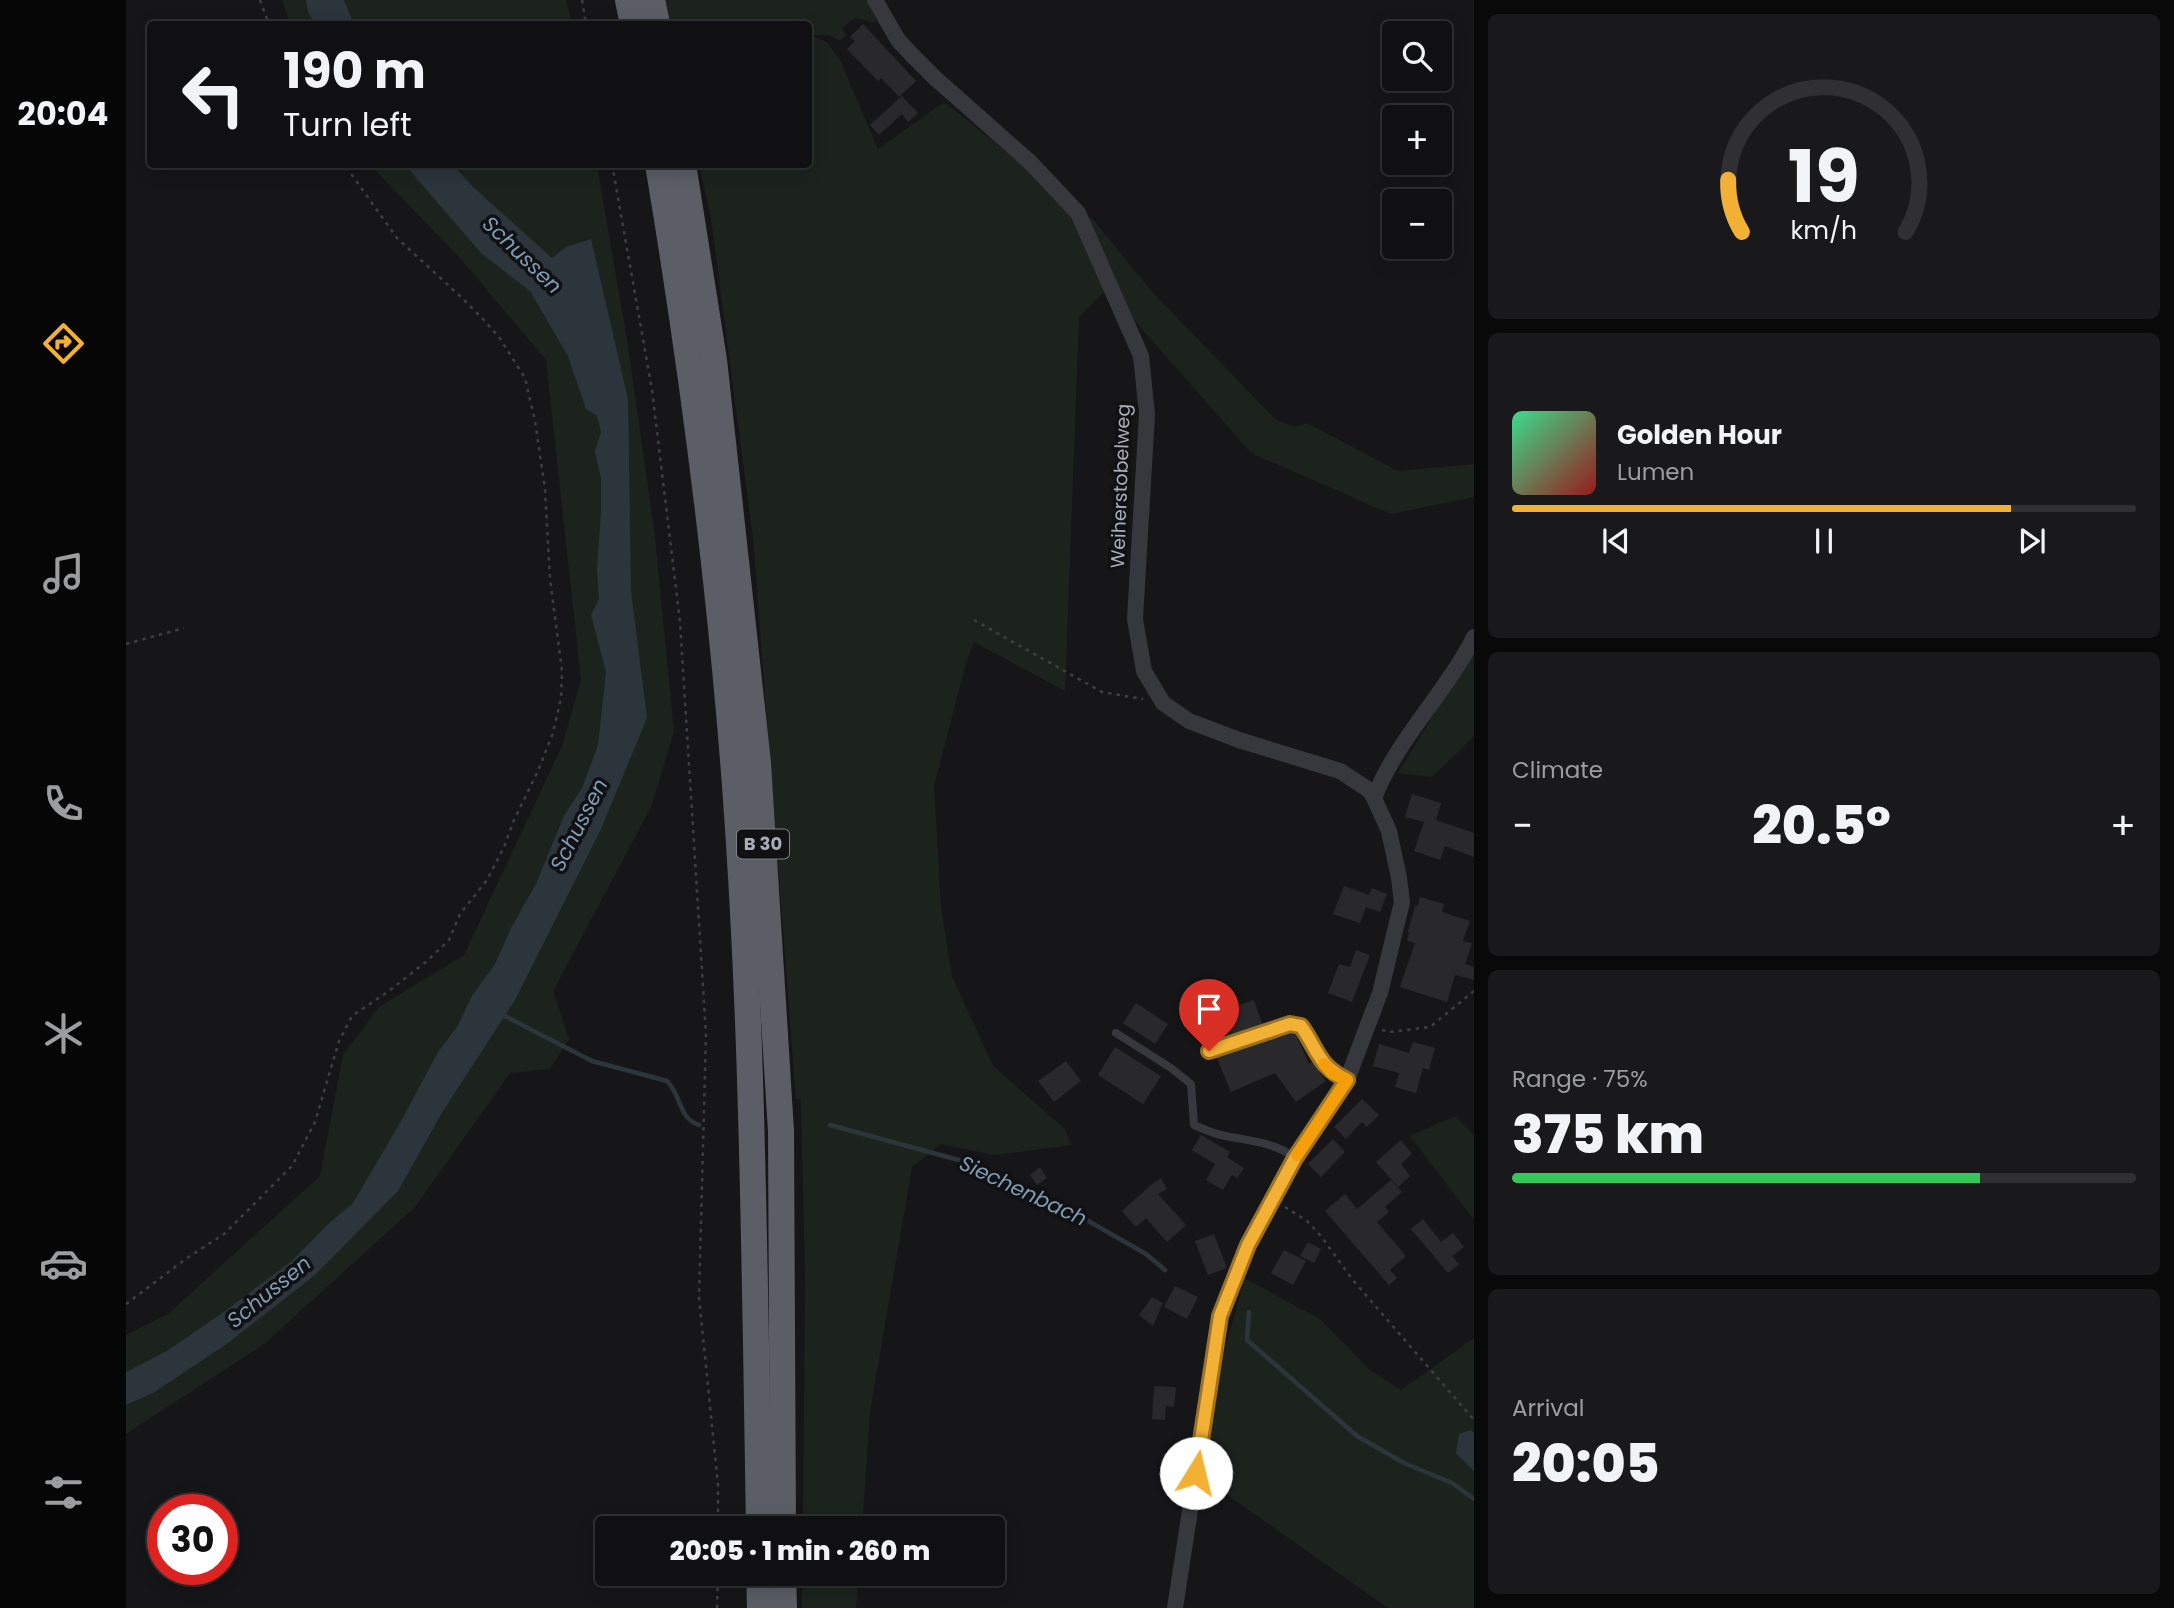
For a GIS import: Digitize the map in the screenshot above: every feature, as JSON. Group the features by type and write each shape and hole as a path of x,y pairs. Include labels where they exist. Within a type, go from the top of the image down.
{"highway":[{"path":"628,0 632,21"},
{"path":"652,0 656,21"},
{"name":"B 30","path":"659,168 690,365 726,670 742,900 753,1129 758,1516"},
{"name":"B 30","path":"683,168 714,360 758,763 781,1131 783,1516"},
{"path":"759,1586 760,1608"},
{"path":"783,1586 784,1608"}],"street":[{"name":"Weiherstobelweg","path":"875,0 898,40 913,57 1030,162 1078,213 1141,356 1146,414 1135,619 1144,671 1163,703 1189,721 1239,740 1340,771 1369,790 1388,831 1399,878 1402,902 1380,993 1347,1080 1295,1158 1248,1245 1220,1316 1175,1608"},
{"path":"1374,798 1388,767 1461,664 1474,637"}],"lane":[{"path":"1209,1051 1290,1024 1301,1026 1317,1055 1332,1073 1347,1080"},
{"path":"1116,1033 1191,1084 1194,1125 1218,1135 1261,1141 1288,1152 1295,1158"}],"path":[{"path":"260,0 268,21"},
{"path":"582,0 586,21"},
{"path":"126,1304 154,1281 224,1234 292,1166 315,1122 339,1041 352,1016 389,991 449,940 460,914 486,880 504,848 514,820 538,771 553,733 561,698 562,671 550,579 545,489 535,421 525,378 499,337 483,319 397,238 347,168"},
{"path":"612,168 652,390 680,622 706,1034 699,1297 718,1485 718,1516"},
{"path":"974,621 1102,692 1163,703"},
{"path":"126,644 184,628"},
{"path":"1369,1026 1390,1032 1430,1027 1474,991"},
{"path":"1274,1199 1307,1221 1352,1279 1474,1420"},
{"path":"718,1586 718,1608"}],"shaded area":[{"path":"282,0 566,0 571,21 289,21"},
{"path":"662,0 867,0 877,23 855,18 842,28 846,35 840,41 829,35 812,35 812,21 666,21"},
{"path":"812,36 827,42 840,60 878,149 944,102 1028,169 1071,217 1092,218 1153,293 1276,420 1294,427 1307,423 1398,471 1474,464 1474,497 1391,514 1251,453 1107,289 1079,317 1065,691 974,642 934,786 941,908 952,976 993,1066 1065,1129 1071,1145 994,1155 941,1144 912,1167 870,1412 863,1516 803,1516 805,1277 801,1099 796,1099 753,538 711,218 700,168 812,168"},
{"path":"373,168 598,168 628,346 655,537 674,732 651,807 553,991 569,1039 550,1069 510,1073 415,1207 264,1344 126,1434 126,1335 168,1314 320,1176 343,1055 379,1007 464,955 562,746 581,680 546,360 461,259"},
{"path":"1474,649 1474,736 1432,777 1398,773"},
{"path":"1455,1116 1474,1135 1474,1220 1410,1136"},
{"path":"1244,1278 1320,1319 1370,1370 1401,1390 1474,1338 1474,1608 1388,1608 1226,1494 1201,1486 1218,1377"},
{"path":"802,1586 858,1586 856,1608 802,1608"}],"water":[{"path":"306,0 344,0 353,21 313,21"},
{"name":"Schussen","path":"408,168 456,168 474,188 552,258 566,247 591,239 628,399 631,591 647,718 601,829 515,1000 443,1111 398,1191 315,1275 228,1343 153,1393 126,1405 126,1372 167,1351 221,1314 293,1260 353,1203 438,1052 457,1027 472,996 495,964 512,926 536,884 564,816 583,786 598,745 606,672 591,615 599,599 597,569 601,479 595,451 601,432 597,416 586,409 568,356 530,291 482,254"},
{"path":"1471,1430 1474,1433 1474,1471 1456,1453 1459,1434"}],"building":[{"path":"863,24 916,81 899,97 881,78 878,81 847,49 855,41 850,37"},
{"path":"902,96 918,113 908,122 902,114 879,135 870,125"},
{"path":"1412,794 1441,803 1436,820 1474,833 1474,857 1445,846 1440,860 1414,851 1424,822 1405,817"},
{"path":"1344,886 1369,895 1372,888 1387,894 1380,912 1366,907 1360,923 1333,914"},
{"path":"1420,897 1444,904 1442,912 1470,921 1463,941 1472,943 1465,964 1474,967 1474,980 1455,975 1447,1002 1400,987 1415,943 1407,941 1415,906 1418,906"},
{"path":"1356,950 1370,955 1352,1002 1328,993 1339,964 1350,967"},
{"path":"1254,1000 1263,1026 1232,1036 1223,1010"},
{"path":"1136,1003 1168,1024 1155,1044 1123,1023"},
{"path":"1295,1032 1309,1064 1312,1062 1326,1081 1296,1102 1275,1073 1231,1092 1216,1056 1277,1035 1279,1038"},
{"path":"1413,1042 1435,1048 1429,1070 1423,1068 1416,1093 1395,1087 1399,1073 1373,1066 1379,1044 1409,1053"},
{"path":"1115,1047 1161,1076 1143,1104 1098,1075"},
{"path":"1066,1061 1081,1081 1054,1102 1038,1081"},
{"path":"1362,1099 1379,1115 1367,1127 1362,1122 1346,1139 1334,1127"},
{"path":"1201,1135 1230,1152 1227,1157 1244,1168 1237,1178 1232,1175 1223,1190 1206,1180 1215,1164 1192,1150"},
{"path":"1333,1139 1345,1152 1321,1177 1308,1164"},
{"path":"1401,1140 1412,1154 1401,1164 1410,1176 1398,1187 1376,1162"},
{"path":"1040,1167 1047,1178 1037,1185 1030,1175"},
{"path":"1161,1178 1167,1189 1158,1194 1186,1225 1167,1242 1146,1218 1136,1227 1122,1211"},
{"path":"1391,1180 1402,1192 1385,1207 1389,1212 1377,1222 1406,1256 1390,1270 1397,1278 1389,1285 1325,1211 1345,1194 1357,1209"},
{"path":"1423,1219 1441,1242 1453,1233 1464,1247 1452,1256 1459,1264 1448,1273 1411,1229"},
{"path":"1214,1234 1227,1268 1208,1275 1195,1241"},
{"path":"1308,1242 1321,1249 1314,1263 1300,1256"},
{"path":"1284,1250 1306,1261 1293,1285 1271,1273"},
{"path":"1175,1286 1198,1297 1187,1319 1164,1307"},
{"path":"1152,1297 1163,1303 1153,1326 1139,1315"},
{"path":"1154,1386 1176,1387 1174,1407 1166,1406 1165,1420 1152,1419"}],"waterway":[{"name":"Siechenbach","path":"501,1014 592,1061 667,1081 687,1117 699,1125"},
{"name":"Siechenbach","path":"830,1125 966,1162 1071,1211 1146,1254 1165,1270"},
{"name":"Siechenbach","path":"1249,1312 1247,1340 1357,1436 1404,1463 1452,1483 1474,1499"}],"slow traffic":[{"path":"1297,1155 1347,1080 1332,1073 1324,1064"}],"route":[{"path":"1196,1473 1220,1316 1248,1245 1295,1158 1347,1080 1332,1073 1317,1055 1301,1026 1290,1024 1209,1051"}]}
